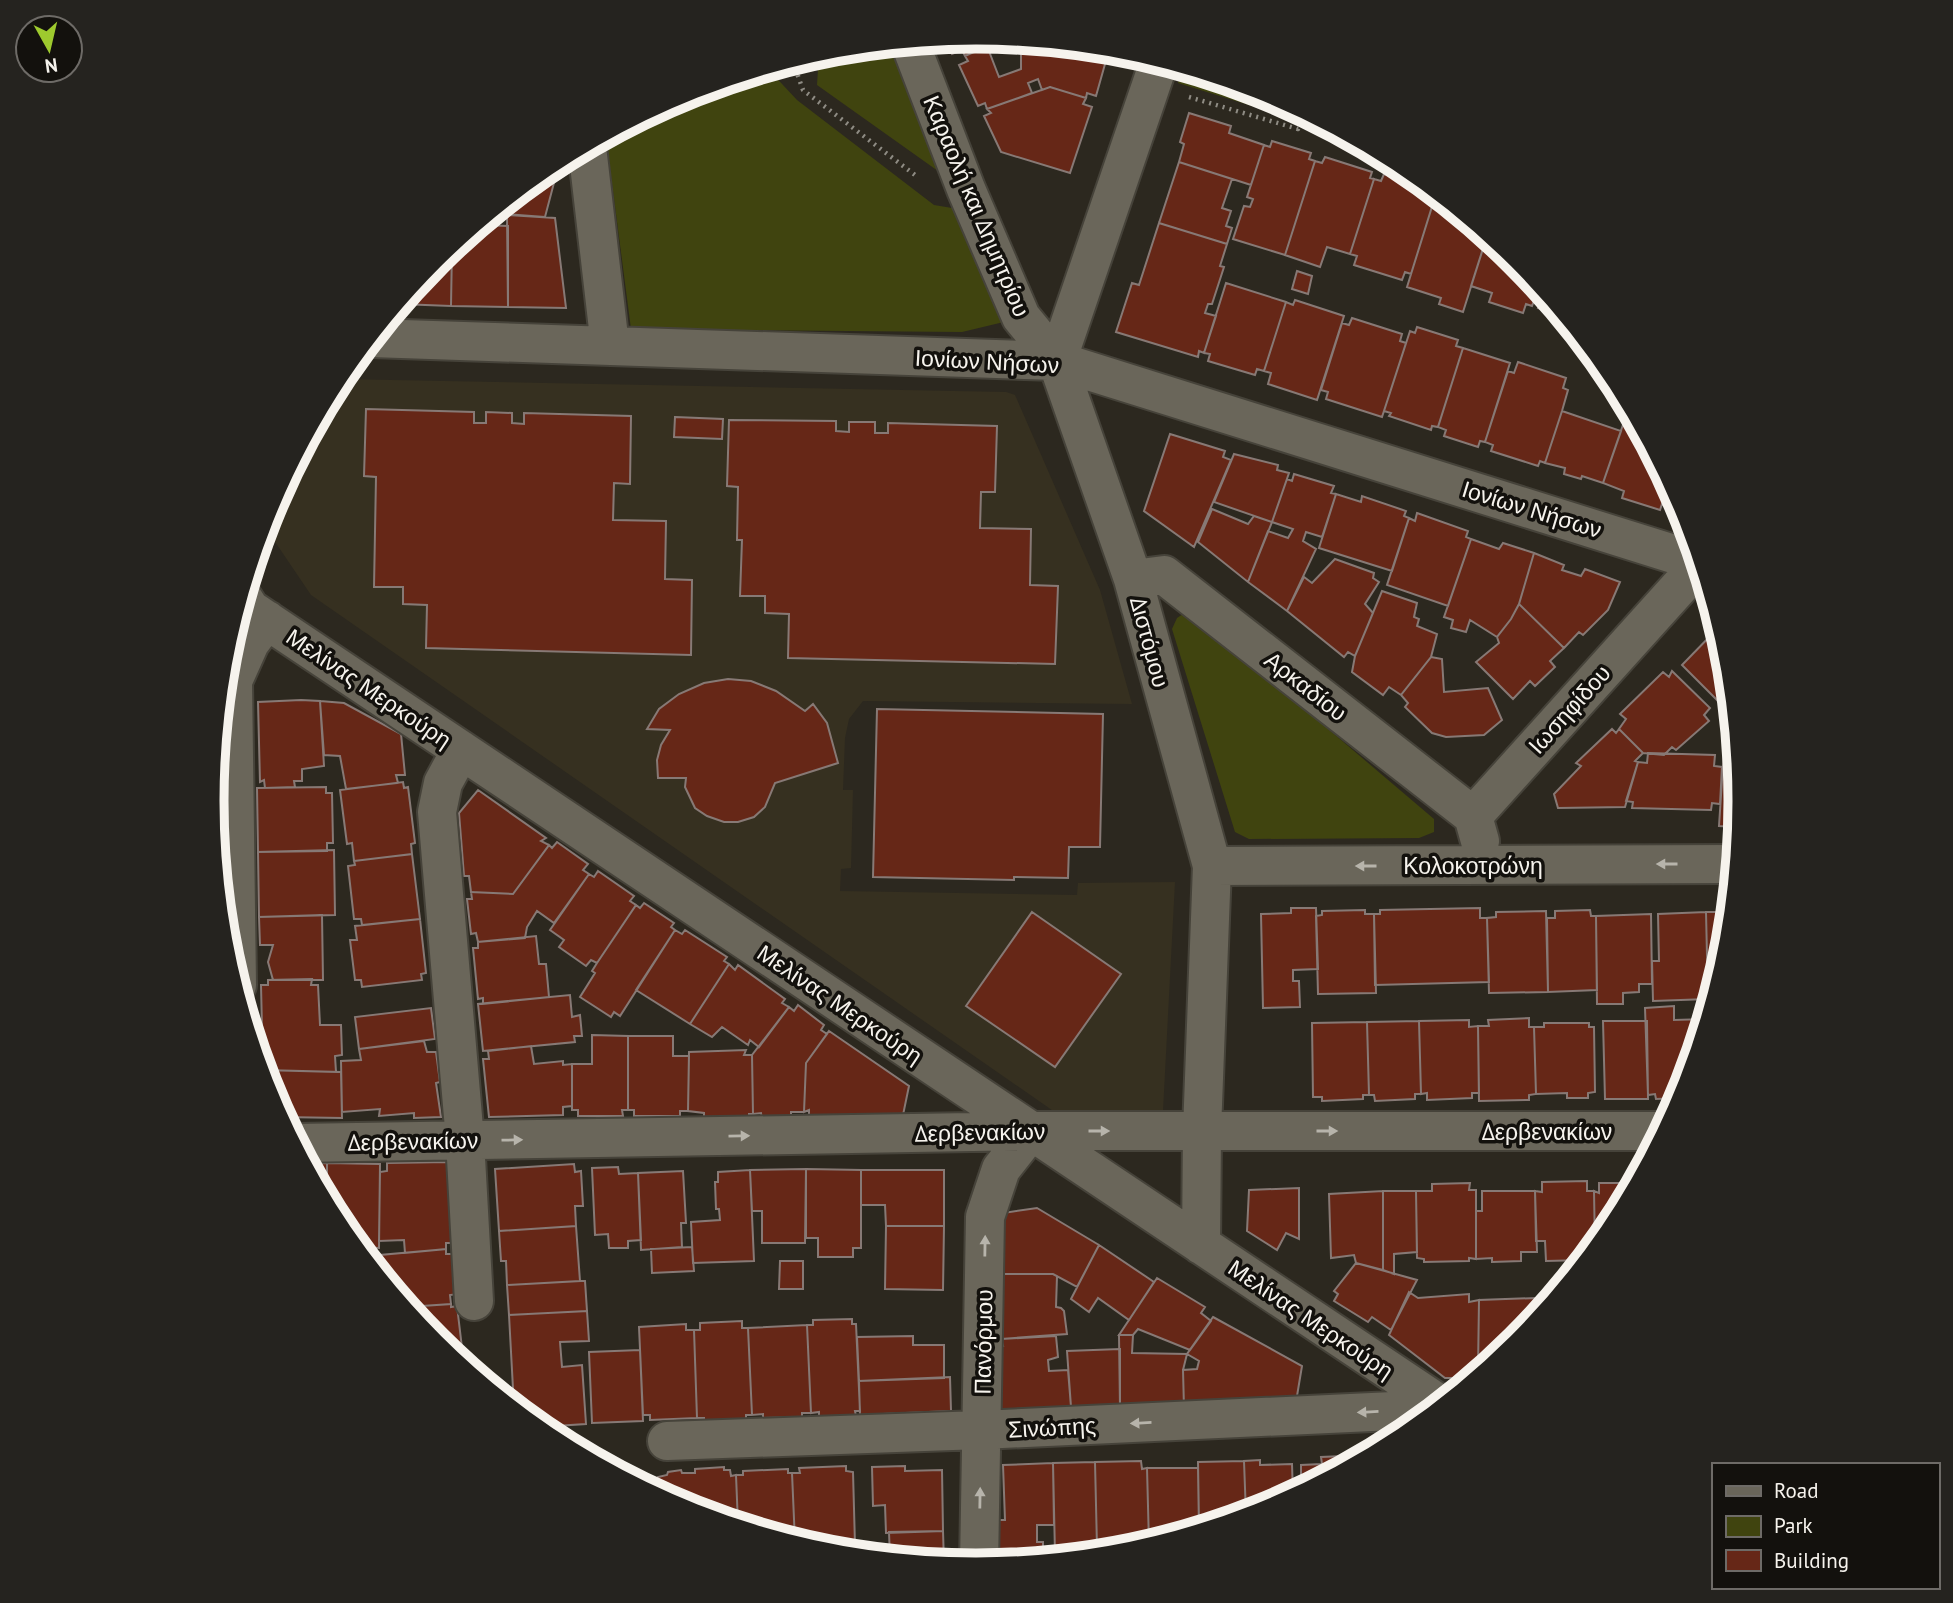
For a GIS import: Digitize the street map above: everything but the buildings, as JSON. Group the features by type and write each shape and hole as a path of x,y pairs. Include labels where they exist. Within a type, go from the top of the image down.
{"street":[{"name":"Καραολή και Δημητρίου","path":"913,52 966,189 1021,317 1057,361"},
{"path":"1057,361 1155,74"},
{"path":"588,157 610,346"},
{"name":"Ιονίων Νήσων","path":"384,338 1057,361 1689,560"},
{"name":"Διστόμου","path":"1057,361 1133,579 1212,866 1202,1130 1201,1245"},
{"name":"Ιωσηφίδου","path":"1473,816 1692,571"},
{"name":"Αρκαδίου","path":"1133,579 1164,575 1473,816"},
{"path":"234,679 250,643 250,609"},
{"name":"Μελίνας Μερκούρη","path":"250,609 1433,1400"},
{"path":"233,685 236,938"},
{"path":"461,750 443,783 437,812 465,1140 474,1301"},
{"path":"1473,816 1488,865"},
{"name":"Κολοκοτρώνη","path":"1212,866 1726,864"},
{"name":"Δερβενακίων","path":"307,1143 1031,1131 1652,1131"},
{"name":"Πανόρμου","path":"979,1554 985,1217 1000,1170 1031,1131"},
{"name":"Σινώπης","path":"667,1441 1419,1410"}],"path":[{"path":"796,71 803,90 938,192 966,189"},
{"path":"1155,74 1298,129 1300,123"}],"shaded area":[{"path":"354,379 1006,392 1015,395 1100,590 1132,704 863,701 849,719 845,738 843,790 853,790 851,868 841,869 840,891 1077,895 1078,883 1175,882 1163,1111 1059,1115 311,595 272,538 302,469"}],"green space":[{"path":"899,53 945,176 817,85 818,66"},
{"path":"775,77 797,100 934,205 958,209 1008,321 962,332 631,329 607,146 689,106"},
{"path":"1180,78 1218,89 1288,117 1178,83"},
{"path":"1183,614 1200,620 1434,819 1434,832 1419,838 1249,839 1235,832 1172,629 1177,618"}]}
